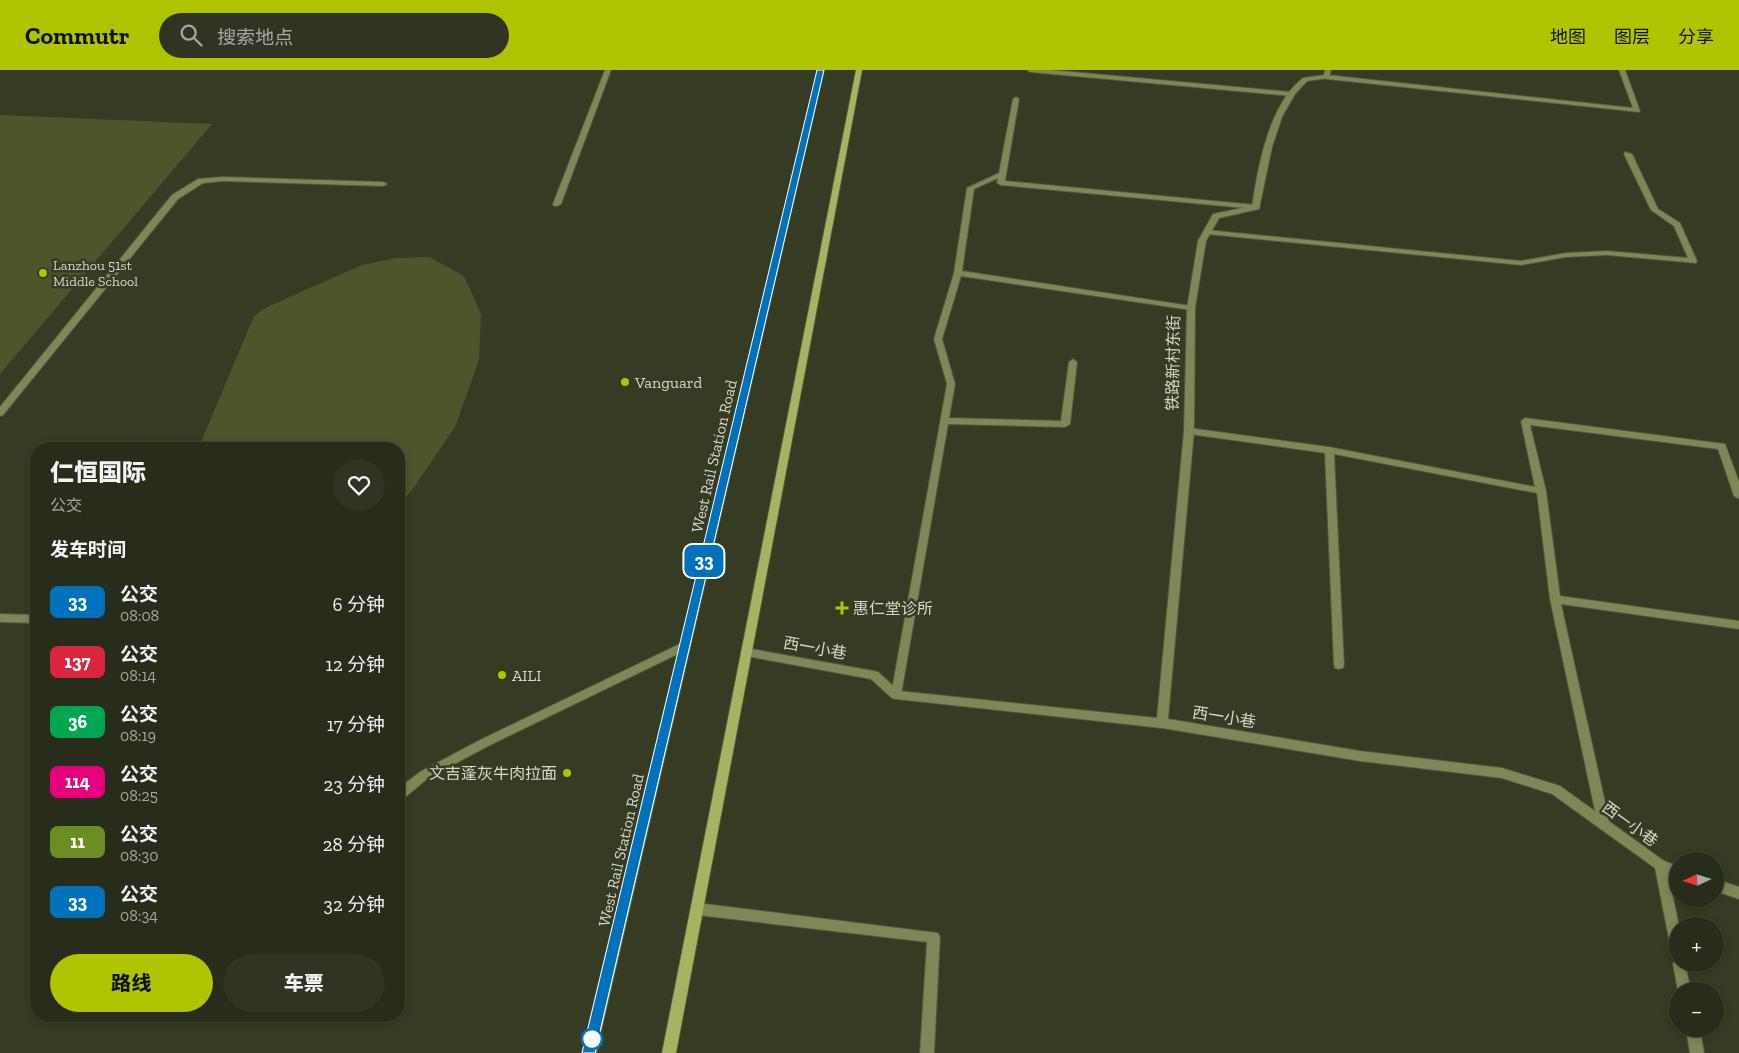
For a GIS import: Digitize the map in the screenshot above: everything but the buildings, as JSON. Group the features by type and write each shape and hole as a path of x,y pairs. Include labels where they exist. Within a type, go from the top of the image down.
{"main road":[{"name":"West Rail Station Road","path":"589,1053 820,70"},
{"path":"669,1053 859,70"}],"street":[{"path":"557,204 608,70"},
{"path":"1030,70 1291,94"},
{"path":"1016,99 1001,183 1256,207 1259,187 1276,125 1291,94 1305,79 1328,74 1637,111 1622,70"},
{"path":"1207,232 1521,263 1566,255 1607,253 1692,262 1677,226 1655,210 1628,154"},
{"path":"896,696 951,384 938,339 958,273 971,188 1002,174"},
{"path":"0,413 175,197 201,181 223,179 383,184"},
{"name":"铁路新村东街","path":"1162,723 1189,431 1191,308 1200,250 1216,216 1256,207"},
{"path":"958,273 1191,308"},
{"path":"944,421 1064,424 1073,362"},
{"path":"1604,826 1555,600 1541,491 1525,421 1722,446 1739,496"},
{"path":"1189,431 1329,450 1541,491"},
{"path":"1329,450 1339,665"},
{"path":"1555,600 1739,625"},
{"path":"0,618 30,619"},
{"path":"405,790 424,775 486,742 684,646"},
{"name":"西一小巷","path":"746,652 874,676 896,696 1162,723 1360,756 1502,773 1556,790 1660,866 1669,869"},
{"path":"1660,866 1670,917"},
{"path":"1724,888 1739,893"},
{"path":"697,909 934,937 927,1053"},
{"path":"1695,1037 1698,1053"}],"green space":[{"name":"Lanzhou 51st Middle School","path":"0,115 212,124 0,374"},
{"path":"429,257 464,276 481,314 479,360 455,427 405,498 405,442 201,442 254,316 267,307 362,265 396,258"}],"bus line":[{"name":"33","path":"589,1053 820,70"}],"place":[{"name":"Lanzhou 51st Middle School","path":"43,273"},
{"name":"Vanguard","path":"625,382"},
{"name":"惠仁堂诊所","path":"842,608"},
{"name":"AILI","path":"502,675"},
{"name":"文吉蓬灰牛肉拉面","path":"567,773"}]}
